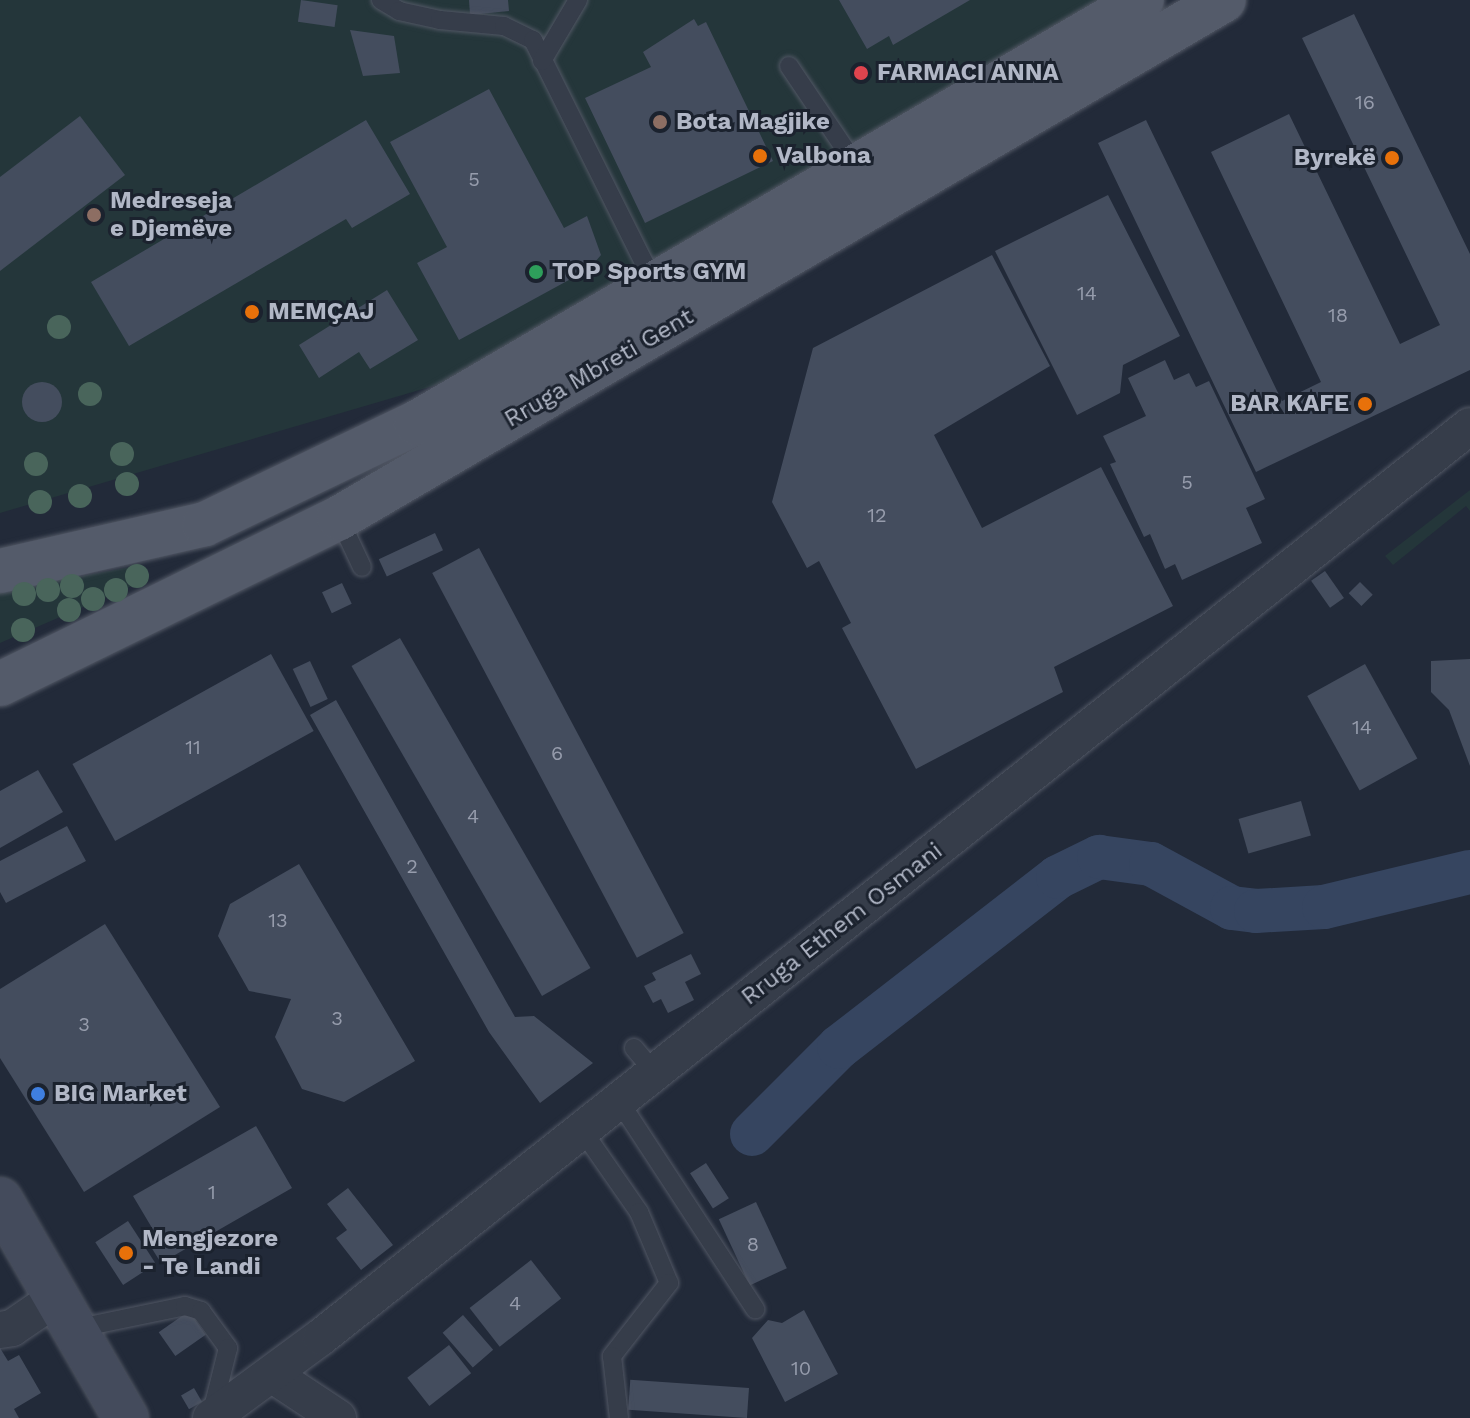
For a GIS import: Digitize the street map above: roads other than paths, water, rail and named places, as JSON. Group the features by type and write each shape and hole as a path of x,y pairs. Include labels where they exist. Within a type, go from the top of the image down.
{"main road":[{"name":"Rruga Mbreti Gent","path":"0,571 205,524 416,423 855,164 1142,0"},
{"name":"Rruga Mbreti Gent","path":"0,684 339,518 1224,0"},
{"path":"0,1200 126,1418"}],"street":[{"name":"Rruga Ethem Osmani","path":"210,1418 273,1375 619,1101 644,1060 1470,426"},
{"path":"0,1330 65,1313"},
{"path":"273,1375 338,1418"}],"lane":[{"name":"Rruga Mbreti Gent","path":"381,0 399,11 440,20 504,26 533,40 654,283"},
{"path":"542,61 578,0"},
{"path":"789,66 855,164"},
{"path":"339,518 362,567"},
{"path":"619,1101 755,1309"},
{"path":"582,1130 639,1212 669,1283 612,1356 619,1418"},
{"path":"65,1313 185,1306 201,1311 228,1348 210,1418"}],"waterway":[{"path":"752,1134 839,1047 1058,877 1099,857 1151,864 1232,908 1256,911 1324,907 1470,872"}],"place":[{"name":"FARMACI ANNA","path":"861,73"},
{"name":"Bota Magjike","path":"660,122"},
{"name":"Valbona","path":"760,156"},
{"name":"Byrekë","path":"1392,158"},
{"name":"Medreseja e Djemëve","path":"94,215"},
{"name":"TOP Sports GYM","path":"536,272"},
{"name":"MEMÇAJ","path":"252,312"},
{"name":"BAR KAFE","path":"1365,404"},
{"name":"BIG Market","path":"38,1094"},
{"name":"Mengjezore - Te Landi","path":"126,1253"}]}
